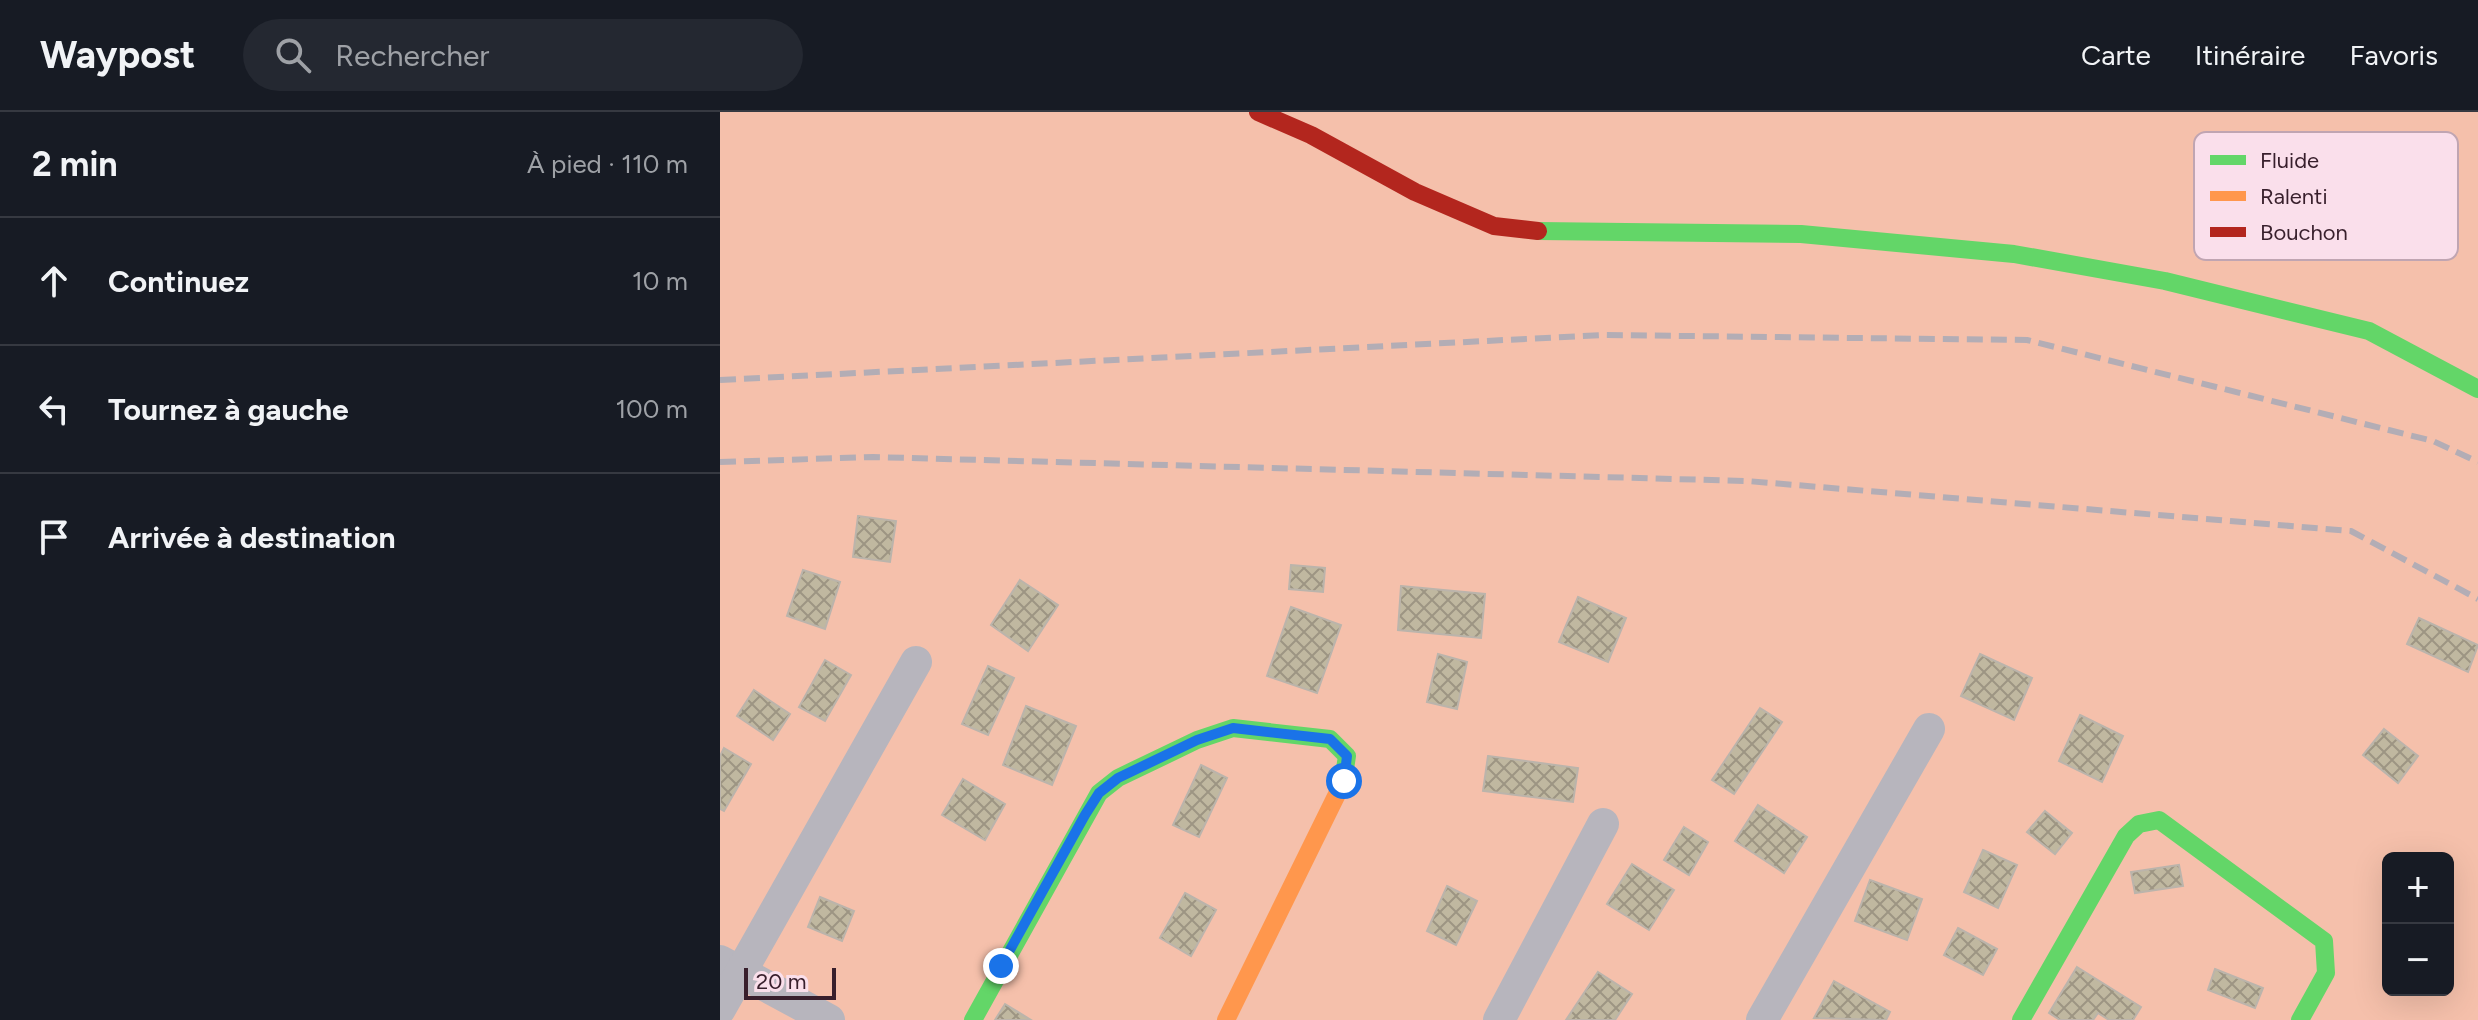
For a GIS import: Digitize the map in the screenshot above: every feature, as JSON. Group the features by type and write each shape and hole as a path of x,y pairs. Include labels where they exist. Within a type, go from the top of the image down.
{"street":[{"path":"1258,112 1311,135 1415,192 1494,226 1552,233 1801,234 2014,254 2165,281 2369,331 2478,389"},
{"path":"720,1009 730,966 916,662"},
{"path":"973,1020 1099,793 1118,778 1197,740 1233,728 1330,739 1347,756 1344,781 1226,1020"},
{"path":"1762,1020 1929,729"},
{"path":"2021,1020 2126,836 2139,824 2159,820 2324,941 2330,958 2328,972 2300,1020"},
{"path":"1499,1020 1603,824"},
{"path":"730,966 829,1020"}],"shaded area":[{"path":"720,112 2478,112 2478,1020 720,1020"}],"building":[{"path":"858,516 896,521 890,562 853,557"},
{"path":"1291,565 1325,568 1323,592 1289,589"},
{"path":"803,570 840,582 825,629 787,616"},
{"path":"1020,580 1058,605 1028,651 991,625"},
{"path":"1401,586 1485,594 1481,638 1398,630"},
{"path":"1578,597 1626,618 1608,662 1559,642"},
{"path":"1291,607 1341,625 1317,693 1267,676"},
{"path":"2419,618 2478,645 2468,672 2407,644"},
{"path":"1438,654 1467,662 1457,709 1427,702"},
{"path":"1980,654 2032,678 2014,720 1961,696"},
{"path":"825,660 851,675 825,721 799,707"},
{"path":"988,666 1014,678 988,735 962,724"},
{"path":"754,690 790,714 773,740 737,716"},
{"path":"1026,706 1076,726 1052,785 1003,765"},
{"path":"1760,708 1782,722 1734,794 1712,780"},
{"path":"2080,715 2123,736 2102,782 2059,761"},
{"path":"2384,729 2418,756 2398,783 2363,755"},
{"path":"724,748 751,764 724,811 720,809 720,756"},
{"path":"1488,756 1578,768 1573,802 1483,791"},
{"path":"1201,765 1227,778 1199,837 1173,825"},
{"path":"963,779 1005,804 985,840 942,815"},
{"path":"1758,805 1807,837 1784,873 1735,841"},
{"path":"2045,811 2072,833 2055,854 2027,832"},
{"path":"1684,827 1708,842 1689,875 1664,860"},
{"path":"1983,850 2017,865 1998,908 1964,892"},
{"path":"1632,864 1674,890 1649,930 1607,904"},
{"path":"2179,865 2183,886 2135,893 2131,872"},
{"path":"1870,880 1922,899 1907,940 1855,921"},
{"path":"1447,886 1477,901 1456,945 1427,931"},
{"path":"1185,893 1216,910 1191,956 1160,938"},
{"path":"820,897 854,911 842,941 808,927"},
{"path":"1958,928 1997,949 1983,975 1944,955"},
{"path":"2077,967 2141,1007 2133,1020 2109,1020 2098,1013 2093,1020 2060,1020 2049,1013"},
{"path":"2215,969 2263,988 2255,1008 2208,990"},
{"path":"1598,972 1632,994 1615,1020 1566,1020"},
{"path":"1834,981 1890,1012 1886,1020 1814,1018"},
{"path":"1005,1004 1031,1020 995,1020"}],"railway":[{"path":"720,380 1603,335 2027,340 2433,441 2478,462"},
{"path":"720,462 873,457 1747,481 2351,531 2478,599"}],"traffic: fast":[{"path":"1538,231 1801,234 2014,254 2165,281 2369,331 2478,389"},
{"path":"973,1020 1099,793 1118,778 1197,740 1233,728 1330,739 1347,756 1343,782"},
{"path":"2021,1020 2126,836 2139,824 2159,820 2324,941 2326,973 2300,1020"}],"traffic: slow":[{"path":"1226,1020 1343,782"}],"traffic: jam":[{"path":"1258,112 1311,135 1415,192 1494,226 1538,231"}],"route":[{"path":"1001,966 1085,815 1099,793 1118,778 1197,740 1233,728 1285,731 1330,739 1347,756 1344,781"}]}
